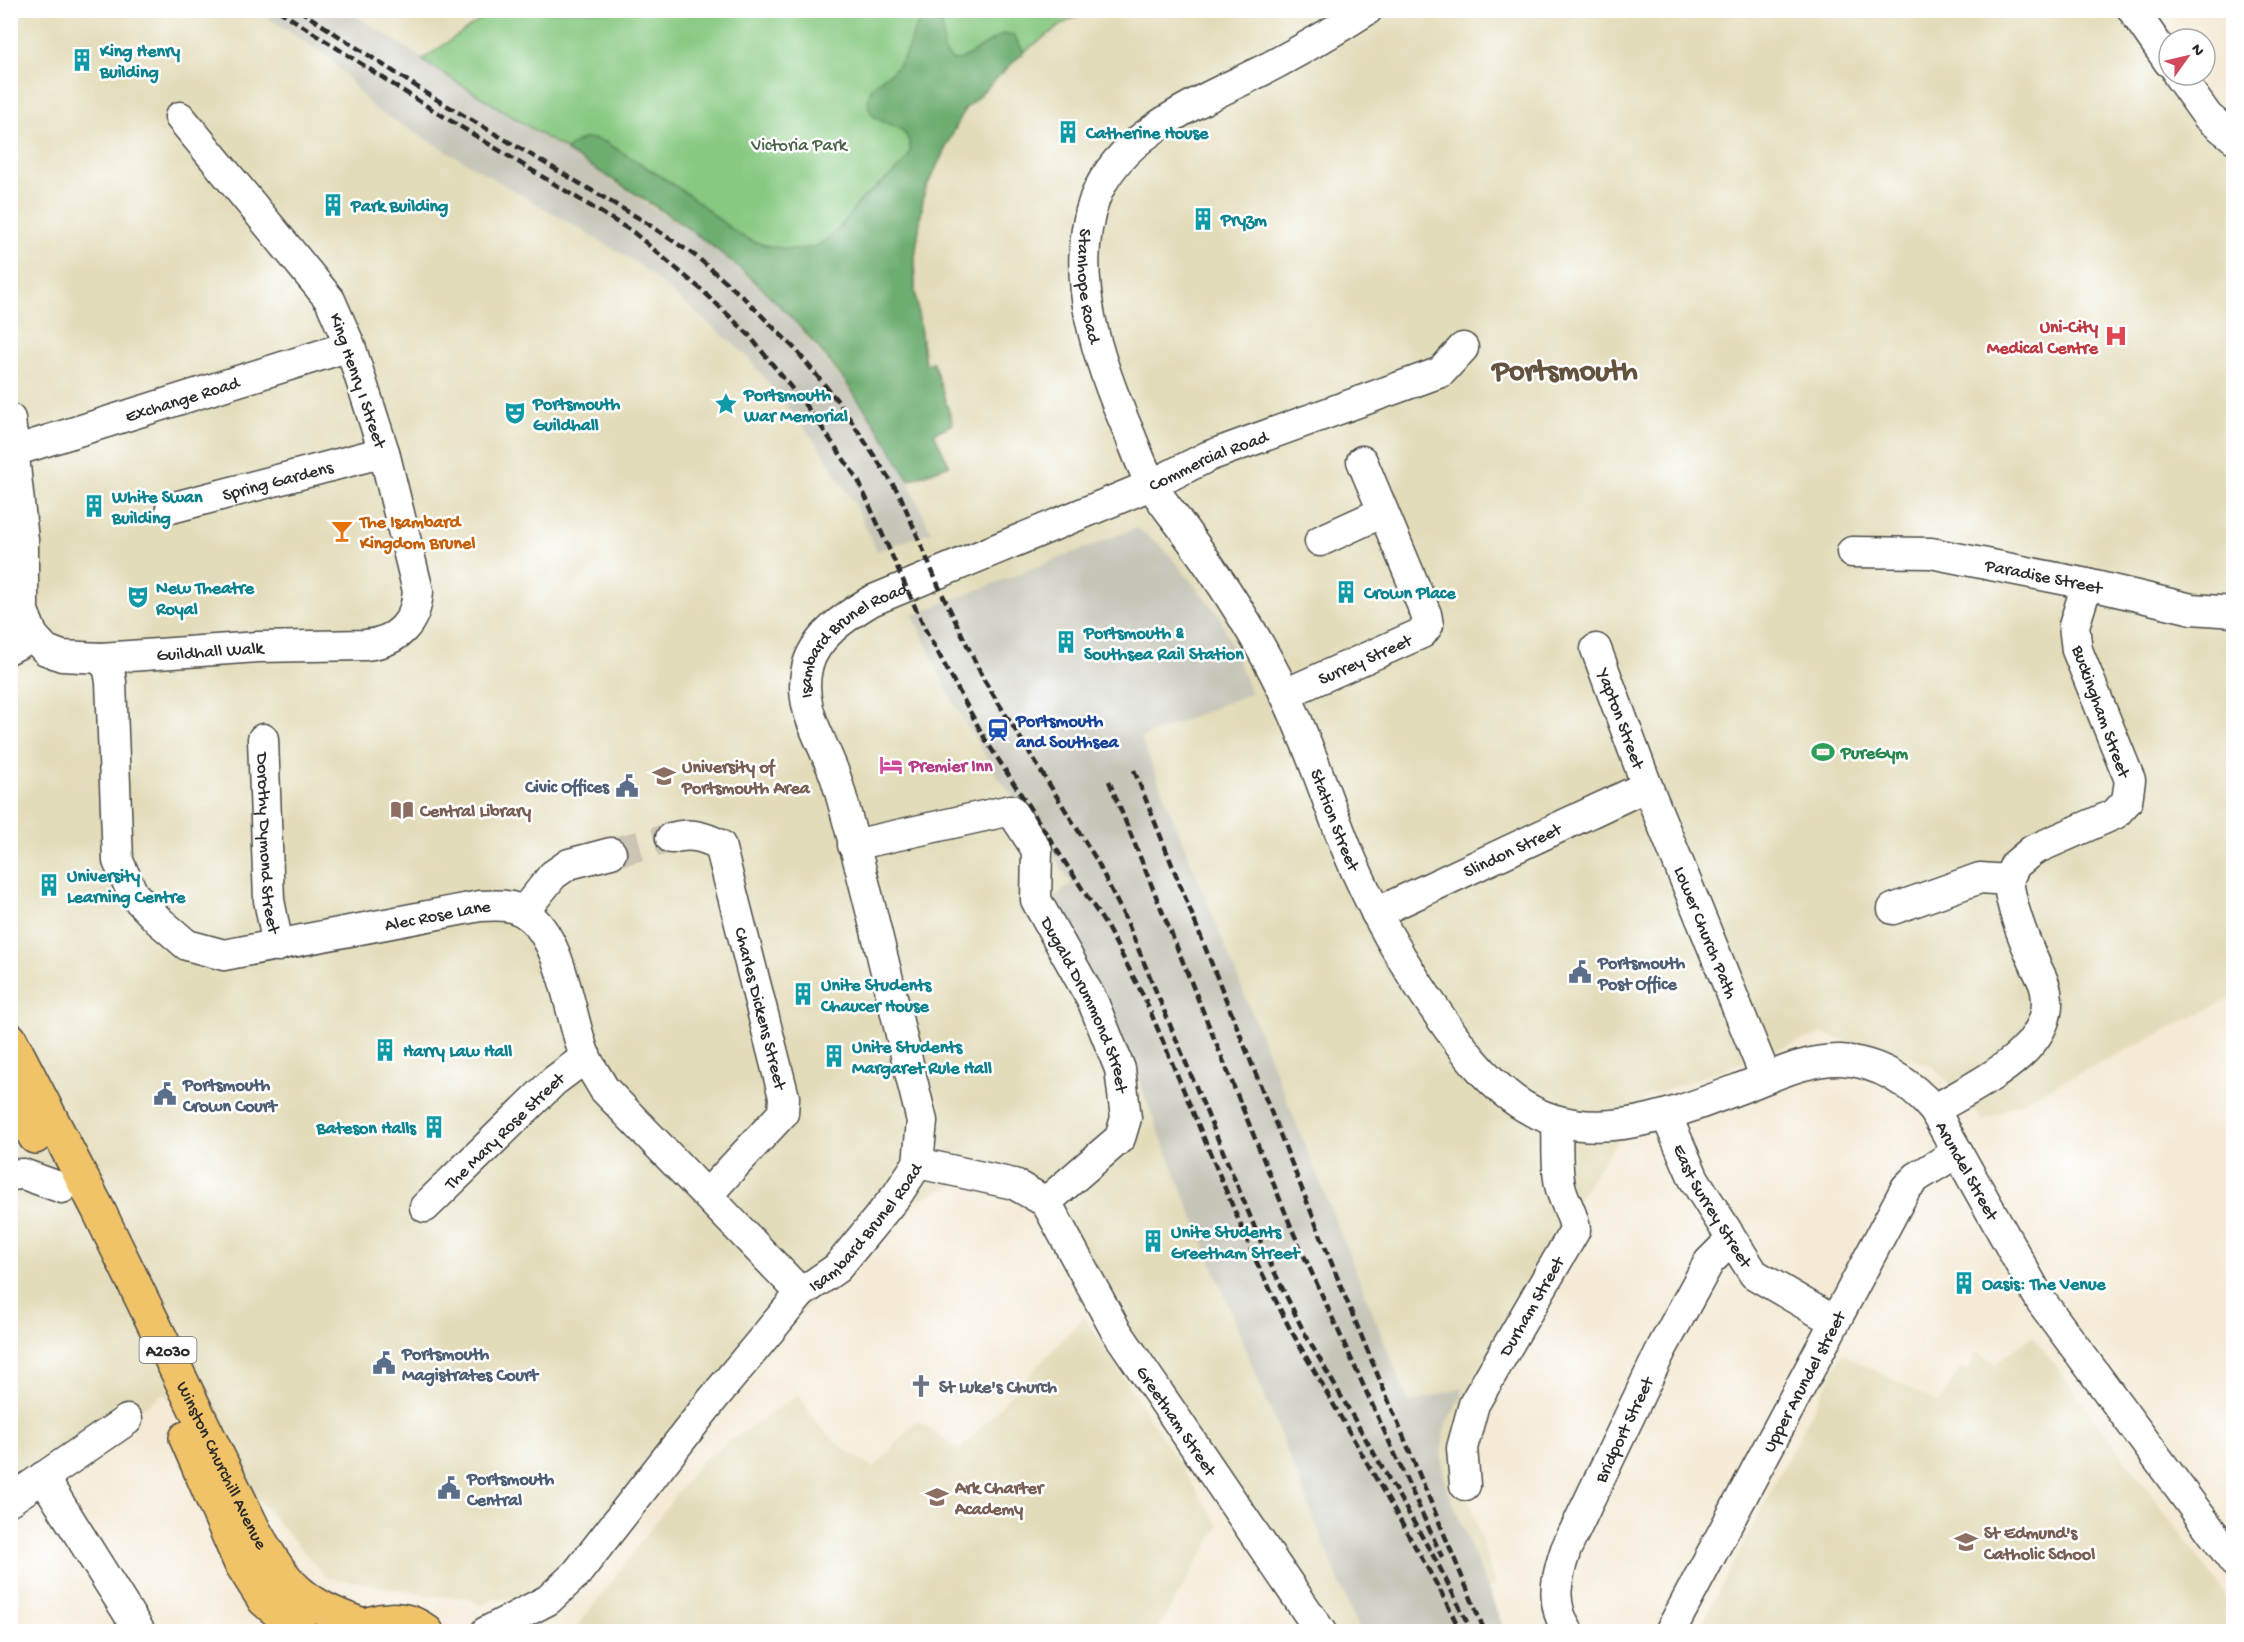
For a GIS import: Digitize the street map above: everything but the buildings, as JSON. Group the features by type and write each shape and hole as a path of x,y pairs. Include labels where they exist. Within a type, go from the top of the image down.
{"main road":[{"name":"Winston Churchill Avenue","path":"10,1039 98,1209 255,1532 292,1587 317,1606 358,1628"},
{"name":"Winston Churchill Avenue","path":"13,1107 62,1188 203,1473 240,1562 264,1600 301,1632"},
{"path":"358,1628 394,1619 419,1625 427,1632"}],"street":[{"name":"Stanhope Road","path":"1151,484 1123,420 1104,364 1088,298 1086,248 1094,202 1102,182 1115,163 1136,143 1182,111 1331,34 1367,10"},
{"path":"2133,10 2157,45"},
{"path":"2187,87 2208,117 2234,138"},
{"name":"King Henry I Street","path":"180,117 330,300 350,346 384,452 418,591 417,606 412,621"},
{"name":"Exchange Road","path":"14,451 350,346"},
{"name":"Commercial Road","path":"948,567 1151,484 1209,456 1441,372 1463,348"},
{"path":"10,419 23,540 22,642"},
{"name":"Spring Gardens","path":"171,508 384,452"},
{"name":"Surrey Street","path":"1285,694 1422,633 1428,625 1426,614 1362,461"},
{"name":"Station Street","path":"1151,484 1191,539 1260,647 1285,694 1350,857 1376,913 1419,987 1471,1060 1514,1100 1557,1123"},
{"path":"1320,541 1383,512"},
{"name":"Paradise Street","path":"1852,552 1932,553 2087,584 2192,609 2234,612"},
{"name":"Isambard Brunel Road","path":"486,1632 548,1600 577,1573 712,1400 801,1293 837,1268 897,1195 918,1163 922,1121 838,782 806,706 806,669 814,649 852,612 871,601 948,567"},
{"name":"Buckingham Street","path":"2008,880 2015,865 2033,850 2115,814 2127,801 2130,780 2077,650 2074,626 2087,584"},
{"name":"Guildhall Walk","path":"22,642 62,656 101,658 258,647 381,643 394,637 412,621"},
{"name":"Yapton Street","path":"1596,650 1647,786"},
{"name":"Alec Rose Lane","path":"101,658 109,670 111,682 118,861 133,894 187,945 224,955 480,906 502,905 524,911"},
{"name":"Dorothy Dymond Street","path":"263,739 269,900 278,946"},
{"name":"Slindon Street","path":"1376,913 1647,786"},
{"name":"Lower Church Path","path":"1647,786 1766,1078"},
{"name":"Dugald Drummond Street","path":"853,845 1011,810 1037,850 1036,900 1093,1002 1120,1068 1126,1118 1120,1138 1046,1202"},
{"name":"Charles Dickens Street","path":"671,838 686,834 707,838 720,845 784,1096 783,1113 708,1194"},
{"path":"611,853 569,864 553,875 524,911 540,925 551,945 585,1057 604,1089 708,1194 801,1293"},
{"path":"1893,909 1980,878 2008,880 2012,910 2046,992 2046,1020 2038,1035 2018,1058 1934,1110"},
{"name":"The Mary Rose Street","path":"425,1207 554,1081 585,1057"},
{"name":"Arundel Street","path":"1557,1123 1612,1126 1667,1117 1812,1062 1844,1060 1877,1068 1916,1089 1934,1110 2004,1239 2041,1301 2234,1562"},
{"name":"East Surrey Street","path":"1667,1117 1694,1179 1731,1241 1754,1274 1834,1321"},
{"name":"Durham Street","path":"1465,1485 1462,1448 1474,1404 1575,1230 1574,1219 1563,1197 1559,1181 1557,1123"},
{"name":"Upper Arundel street","path":"1670,1632 1906,1188 1917,1177 1958,1152"},
{"path":"918,1163 1014,1184 1046,1202"},
{"path":"10,1175 23,1174 62,1188"},
{"name":"Greetham Street","path":"1046,1202 1115,1329 1321,1632"},
{"name":"Bridport Street","path":"1568,1632 1555,1603 1556,1580 1566,1549 1668,1339 1709,1262 1731,1241"},
{"path":"10,1500 127,1420"},
{"path":"43,1477 140,1632"}],"shaded area":[{"name":"University of Portsmouth Area","path":"11,11 2125,11 2157,53 2157,87 2183,87 2233,152 2233,997 1983,1121 1933,1066 1821,1034 1646,1097 1572,1208 1474,1404 1465,1485 1495,1585 1427,1631 1321,1631 1046,1202 975,1175 885,1215 577,1573 511,1599 492,1599 481,1607 469,1598 433,1596 326,1577 164,1393 11,1500"},
{"path":"258,11 349,11 715,248 784,310 858,400 898,459 931,532 877,551 854,503 820,448 745,354 636,262 373,108 330,58"},
{"path":"1137,528 1161,545 1219,615 1251,693 1141,738 1409,1403 1463,1388 1462,1396 1446,1425 1441,1454 1445,1483 1504,1629 1507,1631 1359,1631 1120,1035 1049,901 1072,884 1025,812 995,773 949,695 913,615"},
{"name":"Ark Charter Academy","path":"1084,1316 1219,1526 1157,1631 574,1631 702,1460 799,1394 815,1421 840,1446 874,1468 917,1420 960,1450"},
{"name":"St Edmund's Catholic School","path":"2033,1336 2233,1604 2233,1631 1698,1631 1842,1354 1939,1403 1960,1368 1967,1370 1977,1352 1995,1363"}],"green space":[{"name":"Victoria Park","path":"493,11 1088,11 1064,23 1024,52 969,101 924,192 915,257 915,291 925,364 940,428 934,433 949,465 909,480 858,398 818,346 750,277 713,247 655,206 422,60"},
{"path":"932,14 942,21 944,51 953,61 962,59 1003,34 1014,36 1024,52 964,110 924,192 915,257 915,291 925,364 933,362 953,424 934,433 949,465 909,480 870,416 847,384 824,354 772,298 715,248 679,222 566,151 584,139 605,142 650,169 748,239 786,249 815,246 835,233 863,198 898,169 908,157 909,140 896,127 873,115 869,107 869,96 876,83 901,62 921,18"}],"tunnel":[{"path":"611,853 671,838"}],"railway":[{"path":"278,10 425,105 633,232 703,291 748,334 814,416 858,480 925,629 985,739 1107,927 1145,999 1255,1259 1289,1327 1440,1590 1461,1632"},
{"path":"299,10 434,98 642,220 697,257 743,297 796,350 840,404 900,495 938,585 984,680 1096,859 1127,922 1268,1259 1304,1332 1439,1566 1472,1632"},
{"path":"1134,770 1346,1299 1485,1632"},
{"path":"1109,781 1294,1234 1442,1557"}],"place":[{"name":"King Henry Building","path":"82,60"},
{"name":"Catherine House","path":"1068,132"},
{"name":"Park Building","path":"333,205"},
{"name":"Pryzm","path":"1203,219"},
{"name":"Uni-City Medical Centre","path":"2116,336"},
{"name":"Portsmouth War Memorial","path":"726,404"},
{"name":"Portsmouth Guildhall","path":"515,413"},
{"name":"White Swan Building","path":"94,506"},
{"name":"The Isambard Kingdom Brunel","path":"342,531"},
{"name":"Crown Place","path":"1346,592"},
{"name":"New Theatre Royal","path":"138,597"},
{"name":"Portsmouth & Southsea Rail Station","path":"1066,642"},
{"name":"Portsmouth and Southsea","path":"998,730"},
{"name":"PureGym","path":"1823,752"},
{"name":"Premier Inn","path":"891,765"},
{"name":"University of Portsmouth Area","path":"664,776"},
{"name":"Civic Offices","path":"627,786"},
{"name":"Central Library","path":"402,810"},
{"name":"University Learning Centre","path":"49,885"},
{"name":"Portsmouth Post Office","path":"1580,972"},
{"name":"Unite Students Chaucer House","path":"803,994"},
{"name":"Harry Law Hall","path":"385,1050"},
{"name":"Unite Students Margaret Rule Hall","path":"834,1056"},
{"name":"Portsmouth Crown Court","path":"165,1094"},
{"name":"Bateson Halls","path":"434,1127"},
{"name":"Unite Students Greetham Street","path":"1153,1241"},
{"name":"Oasis: The Venue","path":"1964,1283"},
{"name":"Portsmouth Magistrates Court","path":"384,1363"},
{"name":"St Luke's Church","path":"921,1386"},
{"name":"Portsmouth Central","path":"449,1488"},
{"name":"Ark Charter Academy","path":"937,1497"},
{"name":"St Edmund's Catholic School","path":"1966,1542"}],"district":[{"name":"Portsmouth","path":"1565,369"}]}
